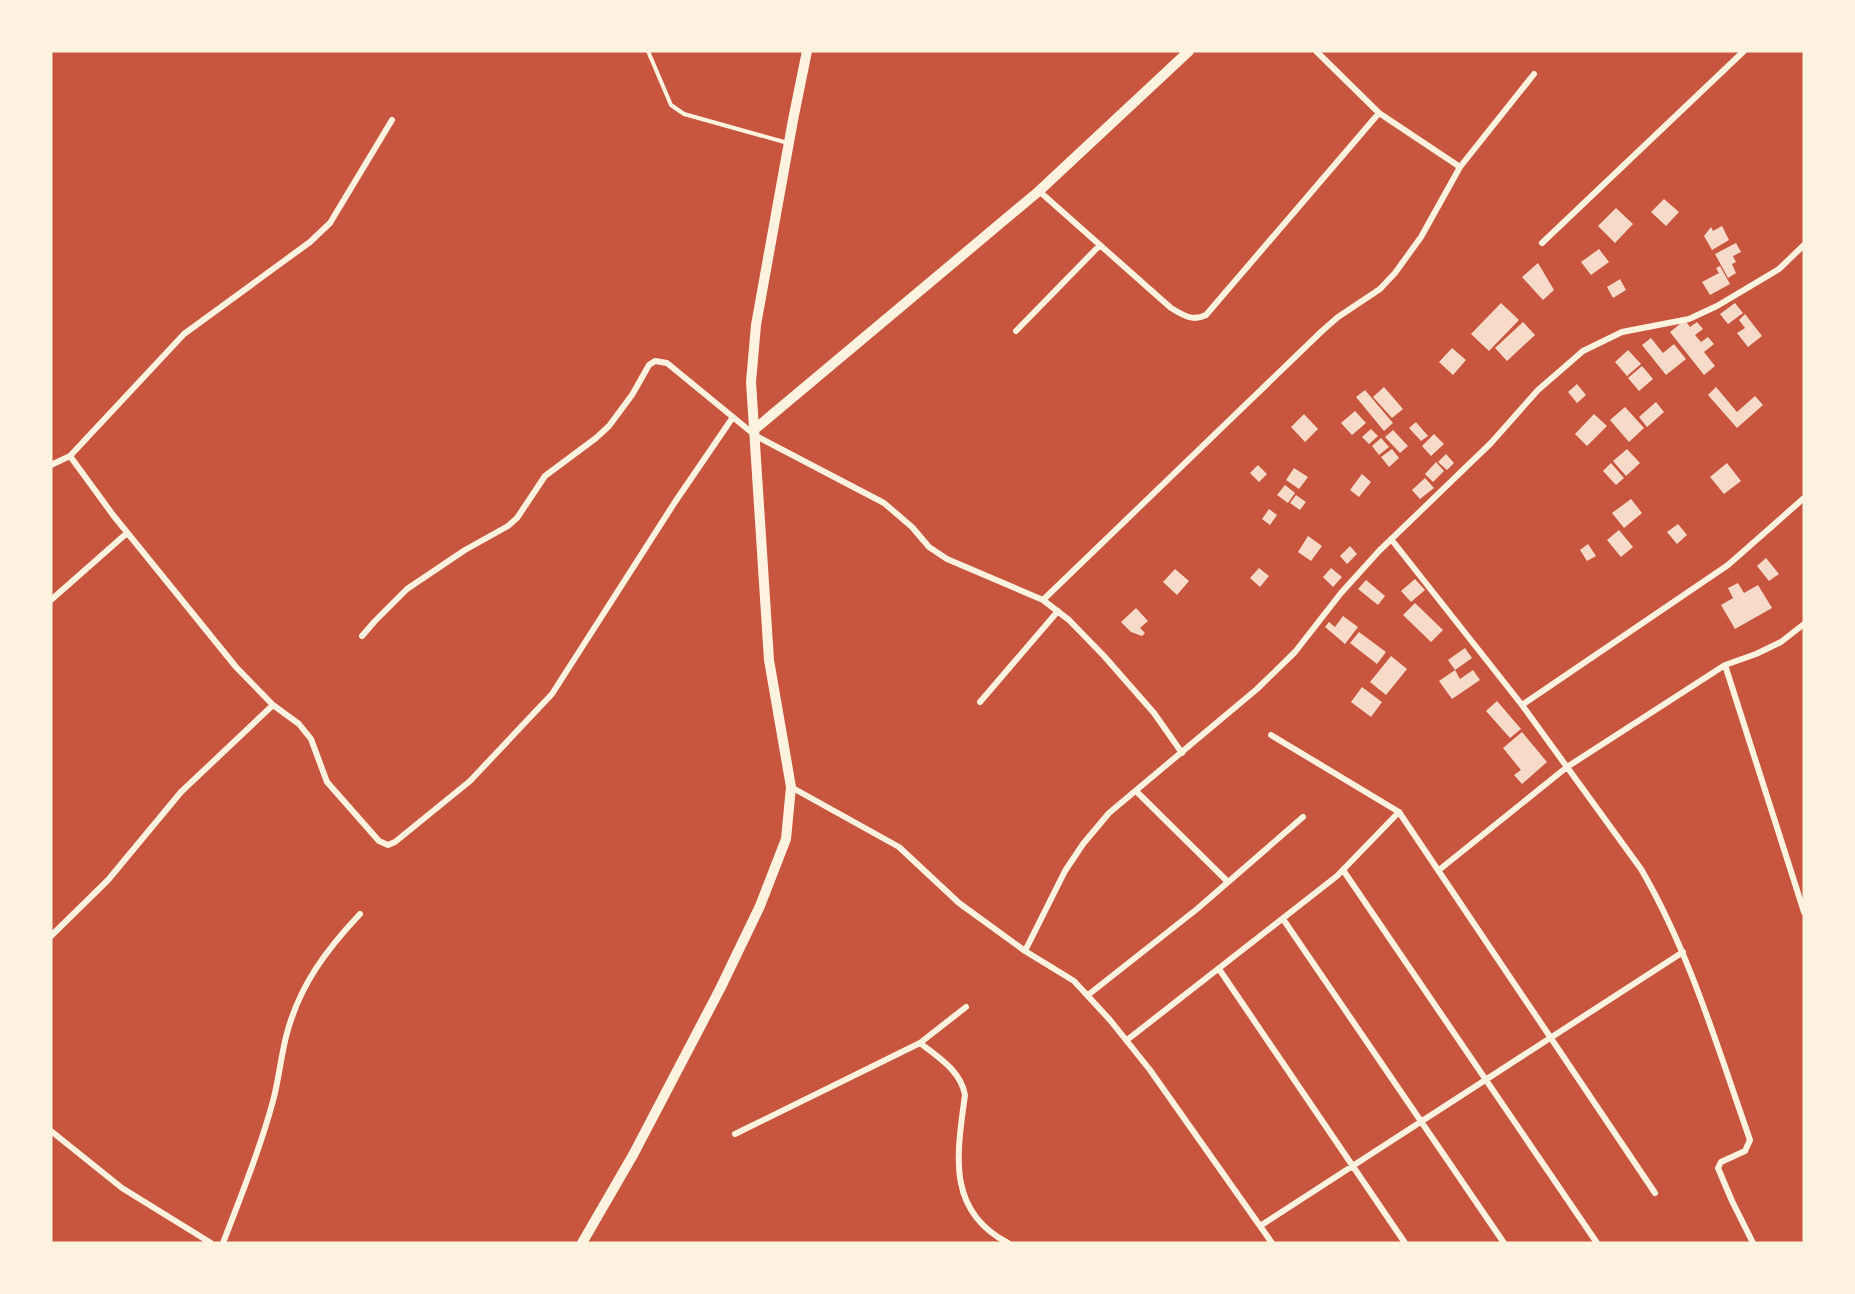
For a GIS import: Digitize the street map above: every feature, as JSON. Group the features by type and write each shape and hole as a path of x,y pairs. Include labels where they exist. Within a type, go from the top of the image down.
{"street":[{"path":"582,1243 633,1155 720,989 760,906 786,839 791,787 769,660 751,382 756,325 807,51"},
{"path":"755,432 1039,191 1189,51"},
{"path":"1316,51 1379,114 1460,167"},
{"path":"1542,243 1744,51"},
{"path":"1043,600 1322,331 1338,317 1380,289 1421,237 1460,167 1534,74"},
{"path":"1039,191 1171,308 1192,319 1198,319 1206,315 1379,114"},
{"path":"51,465 70,456 184,334 310,242 330,223 392,120"},
{"path":"1016,332 1100,245"},
{"path":"1025,951 1065,871 1083,844 1109,813 1257,689 1295,652 1341,593 1391,539 1491,443 1538,390 1583,351 1622,332 1689,319 1717,306 1779,269 1804,245"},
{"path":"362,636 407,590 517,518 545,476 609,426 632,395 649,365 655,361 667,363 755,432 884,503 912,527 929,547 947,560 972,568 1043,600 1058,611 1104,656 1154,714 1182,753"},
{"path":"70,456 127,533 223,652 273,705 299,724 311,739 327,782 383,844 388,845 395,842 470,781 552,694 675,502 733,417"},
{"path":"1522,705 1728,565 1804,498"},
{"path":"51,600 127,533"},
{"path":"1391,539 1522,705 1641,869 1655,892 1683,952 1750,1140 1745,1151 1720,1162 1718,1168 1731,1201 1753,1243"},
{"path":"980,702 1058,611"},
{"path":"1439,870 1567,767 1725,665 1781,642 1804,624"},
{"path":"1725,665 1804,912"},
{"path":"51,936 108,880 181,792 273,705"},
{"path":"1271,735 1399,812 1655,1193"},
{"path":"791,787 899,847 959,903 1025,951 1074,981 1127,1040 1272,1243"},
{"path":"1136,791 1228,882"},
{"path":"1127,1040 1343,870 1399,812"},
{"path":"1088,995 1228,882 1303,817"},
{"path":"1343,870 1597,1243"},
{"path":"223,1243 243,1192 273,1100 286,1034 297,1000 310,974 360,914"},
{"path":"1283,919 1504,1243"},
{"path":"1260,1226 1683,952"},
{"path":"1219,969 1405,1243"},
{"path":"735,1134 920,1043 966,1006"},
{"path":"920,1043 948,1065 963,1087 957,1153 960,1185 975,1216 985,1228 1008,1243"},
{"path":"51,1131 122,1188 211,1243"}],"lane":[{"path":"648,51 671,105 684,114 789,143"}],"building":[{"path":"1664,199 1679,212 1666,226 1651,212"},
{"path":"1616,208 1633,224 1615,243 1598,226"},
{"path":"1722,226 1729,240 1712,250 1704,236 1711,227 1713,231"},
{"path":"1736,243 1741,252 1733,256 1736,262 1732,264 1736,273 1728,278 1715,254"},
{"path":"1599,249 1609,262 1591,275 1581,262"},
{"path":"1538,263 1554,290 1543,300 1522,277"},
{"path":"1720,266 1730,284 1710,295 1702,282 1719,273 1716,268"},
{"path":"1620,279 1626,290 1613,298 1607,287"},
{"path":"1501,303 1519,320 1489,351 1471,334"},
{"path":"1735,303 1743,313 1728,324 1720,314"},
{"path":"1745,314 1762,336 1748,347 1737,333 1745,328 1739,320"},
{"path":"1685,320 1690,327 1697,322 1703,329 1695,335 1701,342 1708,337 1714,344 1704,352 1715,366 1704,375 1670,332"},
{"path":"1523,322 1535,335 1507,361 1495,348"},
{"path":"1651,338 1663,353 1674,344 1686,359 1666,375 1642,345"},
{"path":"1452,348 1466,360 1453,375 1439,362"},
{"path":"1628,350 1641,364 1627,376 1615,362"},
{"path":"1642,366 1653,379 1639,391 1628,378"},
{"path":"1577,384 1586,395 1577,403 1568,392"},
{"path":"1384,387 1403,409 1392,418 1373,397"},
{"path":"1716,387 1737,412 1755,396 1763,405 1737,428 1708,395"},
{"path":"1365,390 1393,423 1384,431 1356,397"},
{"path":"1656,402 1664,412 1647,427 1639,417"},
{"path":"1625,407 1644,428 1629,442 1610,420"},
{"path":"1355,411 1366,423 1352,435 1341,423"},
{"path":"1304,414 1318,429 1305,442 1291,427"},
{"path":"1594,414 1607,426 1587,446 1575,434"},
{"path":"1416,422 1428,436 1421,441 1409,428"},
{"path":"1371,429 1378,436 1369,444 1362,437"},
{"path":"1393,430 1408,446 1400,453 1385,437"},
{"path":"1434,434 1444,444 1431,456 1422,446"},
{"path":"1381,438 1389,447 1379,455 1372,446"},
{"path":"1392,449 1399,458 1389,467 1381,457"},
{"path":"1627,449 1640,463 1626,476 1613,461"},
{"path":"1446,454 1454,463 1447,470 1438,462"},
{"path":"1436,462 1444,471 1433,482 1425,474"},
{"path":"1611,463 1624,478 1616,485 1603,471"},
{"path":"1727,463 1741,481 1724,494 1710,477"},
{"path":"1258,465 1267,474 1259,482 1250,473"},
{"path":"1294,468 1308,477 1299,489 1286,480"},
{"path":"1362,474 1371,482 1359,497 1350,490"},
{"path":"1425,478 1434,488 1420,499 1412,490"},
{"path":"1285,485 1295,493 1288,503 1277,495"},
{"path":"1296,495 1306,502 1300,510 1290,503"},
{"path":"1631,499 1642,513 1624,528 1612,513"},
{"path":"1269,509 1277,515 1270,525 1262,519"},
{"path":"1678,524 1687,535 1677,544 1667,532"},
{"path":"1619,530 1633,547 1621,557 1607,540"},
{"path":"1308,536 1322,546 1311,561 1298,552"},
{"path":"1588,544 1596,556 1587,561 1580,550"},
{"path":"1350,546 1357,554 1347,564 1340,556"},
{"path":"1766,558 1779,574 1769,581 1757,566"},
{"path":"1259,568 1269,576 1260,587 1250,578"},
{"path":"1331,568 1342,577 1333,587 1323,577"},
{"path":"1175,569 1189,581 1177,595 1163,582"},
{"path":"1415,579 1425,590 1411,602 1401,591"},
{"path":"1366,580 1385,596 1378,605 1358,589"},
{"path":"1738,583 1744,593 1758,585 1772,608 1735,629 1721,605 1733,598 1728,588"},
{"path":"1415,603 1443,630 1431,642 1403,615"},
{"path":"1136,608 1148,621 1140,628 1145,633 1142,636 1131,632 1121,622"},
{"path":"1343,616 1358,627 1345,644 1325,627 1329,622 1335,627"},
{"path":"1359,632 1386,652 1377,664 1350,643"},
{"path":"1465,648 1472,658 1455,670 1448,660"},
{"path":"1391,656 1407,669 1386,695 1370,682"},
{"path":"1455,670 1460,679 1473,670 1480,680 1452,699 1439,681"},
{"path":"1362,687 1382,702 1371,717 1351,702"},
{"path":"1497,701 1521,729 1510,738 1486,711"},
{"path":"1522,732 1547,762 1522,784 1514,775 1521,770 1503,748"}]}
